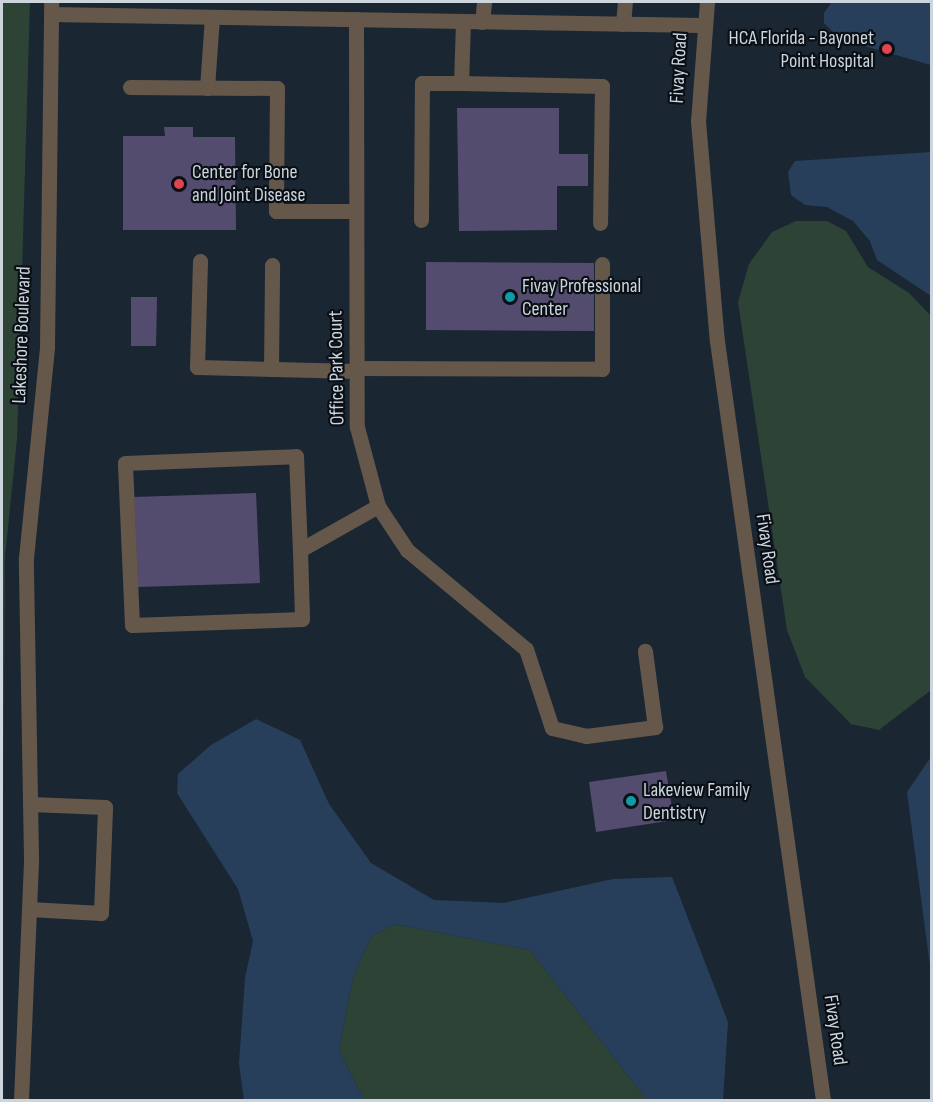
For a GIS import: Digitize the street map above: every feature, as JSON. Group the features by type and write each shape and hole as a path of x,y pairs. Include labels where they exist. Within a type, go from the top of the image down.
{"street":[{"path":"482,22 484,2"},
{"path":"623,24 626,2"},
{"name":"Fivay Road","path":"707,2 702,25 698,121 717,341 824,1101"},
{"path":"51,8 176,9 212,17 702,25"},
{"name":"Lakeshore Boulevard","path":"21,1101 29,909 30,804 26,558 47,346 51,8"},
{"path":"207,88 212,17"},
{"name":"Office Park Court","path":"356,19 357,427 378,506 407,550 526,649 552,728 586,736 655,727 645,651"},
{"path":"461,83 463,21"},
{"path":"421,220 422,82 602,86 600,223"},
{"path":"130,87 277,88 276,211 356,211"},
{"path":"200,261 197,367 356,370 602,369 602,264"},
{"path":"271,369 272,265"},
{"path":"296,456 300,550 302,619 132,625 125,462 296,456"},
{"path":"300,550 378,506"},
{"path":"29,909 101,913 105,807 30,804"}],"green space":[{"path":"2,2 30,2 17,439 5,557 2,922"},
{"path":"796,221 827,221 846,231 868,267 909,293 931,316 931,690 879,730 851,724 805,677 787,630 738,302 749,264 772,232"},
{"path":"394,924 530,950 647,1100 364,1100 339,1050 353,977 371,937"}],"water":[{"name":"HCA Florida - Bayonet Point Hospital","path":"832,2 931,2 931,65 840,39 824,23 824,13"},
{"path":"931,152 931,296 877,260 870,241 853,221 827,207 805,205 791,195 788,172 795,161"},
{"path":"256,719 300,740 329,804 371,863 434,900 504,903 613,879 672,877 728,1022 723,1100 647,1100 530,950 394,924 371,937 353,977 339,1050 364,1100 244,1100 239,1064 245,978 253,941 238,889 177,793 178,774 211,745"},
{"path":"931,757 931,974 907,792"}],"building":[{"path":"457,108 559,108 559,154 588,154 588,186 557,186 557,230 459,231"},
{"name":"Center for Bone and Joint Disease","path":"164,127 193,127 193,137 235,137 236,230 123,230 123,136 165,136"},
{"name":"Fivay Professional Center","path":"426,262 594,263 594,331 426,330"},
{"path":"131,297 157,297 156,346 131,346"},
{"path":"256,493 260,583 138,587 134,497"},
{"name":"Lakeview Family Dentistry","path":"666,771 674,820 596,832 589,782"}],"place":[{"name":"HCA Florida - Bayonet Point Hospital","path":"887,49"},
{"name":"Center for Bone and Joint Disease","path":"179,184"},
{"name":"Fivay Professional Center","path":"510,297"},
{"name":"Lakeview Family Dentistry","path":"631,801"}]}
